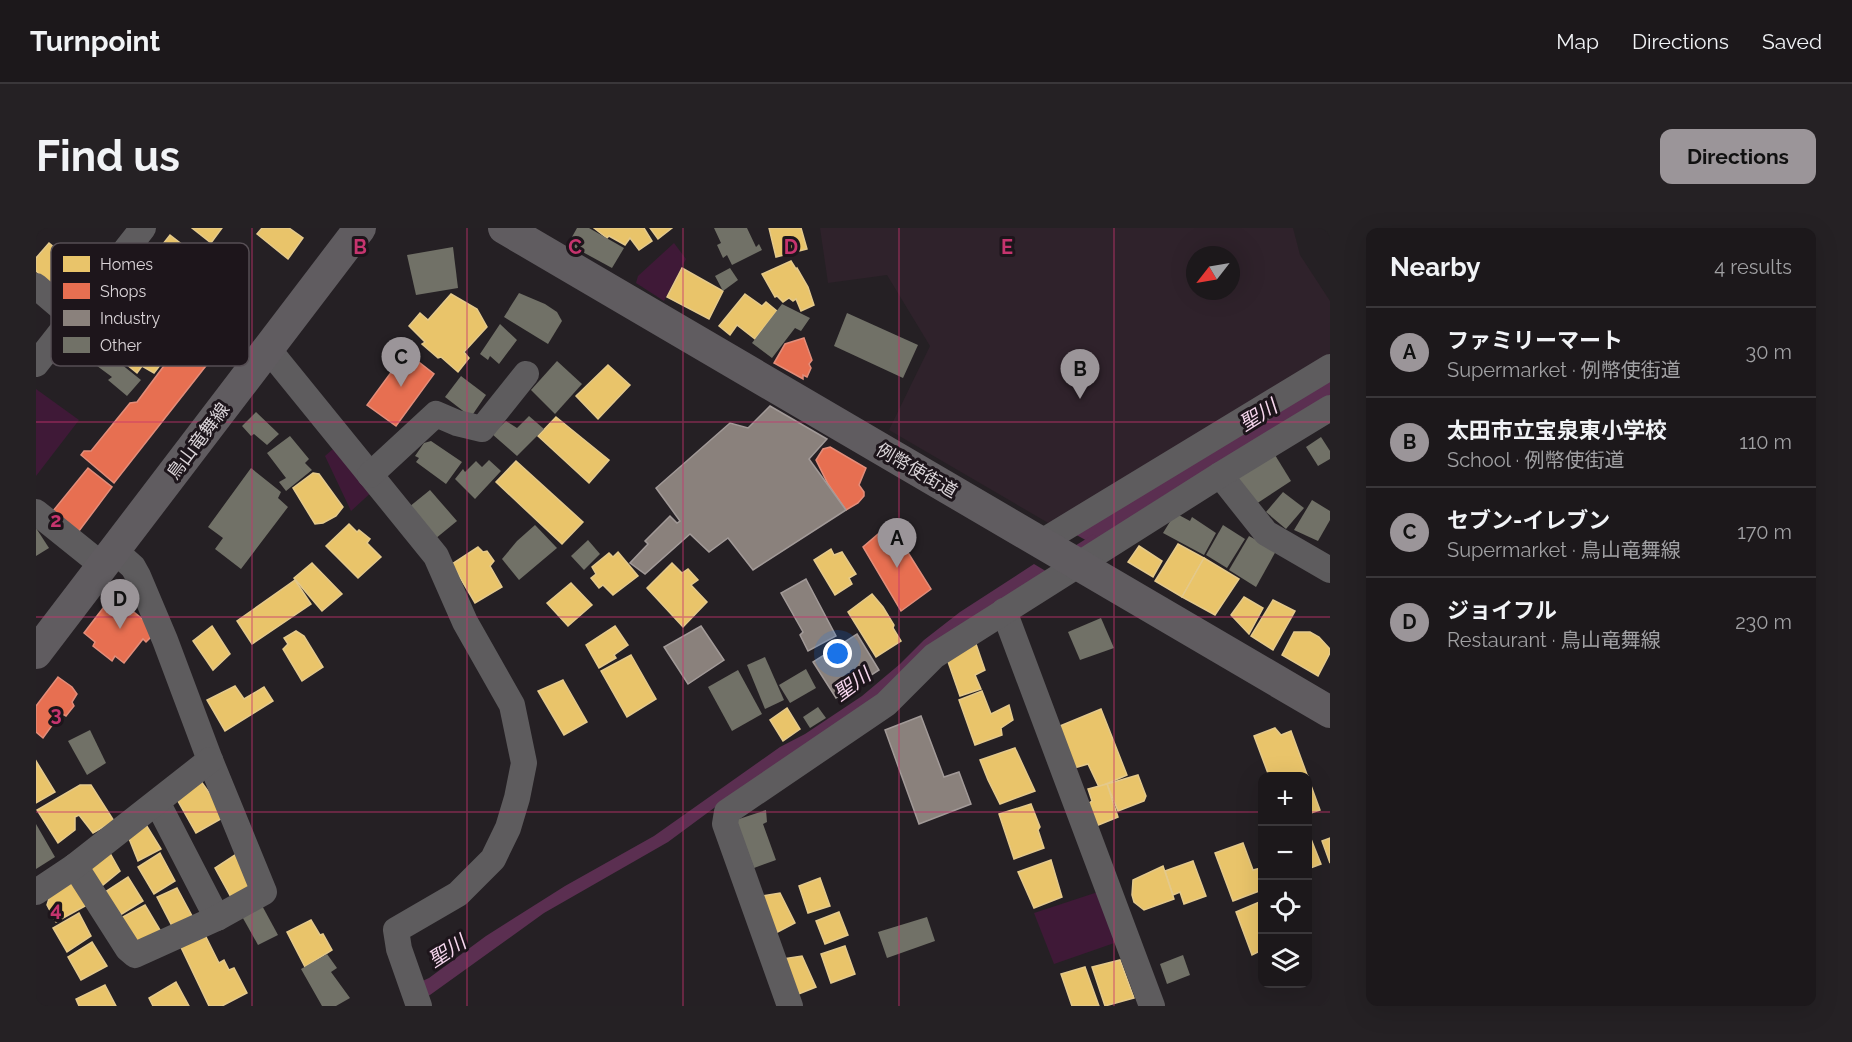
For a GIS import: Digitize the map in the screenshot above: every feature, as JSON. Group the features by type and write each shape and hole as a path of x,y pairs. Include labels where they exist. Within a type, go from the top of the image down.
{"main road":[{"name":"鳥山竜舞線","path":"36,653 360,228"},
{"name":"例幣使街道","path":"504,228 1330,711"}],"street":[{"path":"131,243 143,228"},
{"path":"36,286 51,299"},
{"path":"36,364 51,344"},
{"path":"268,349 436,556 465,622 512,705 524,763 511,818 493,859 458,894 396,930 399,949 416,998"},
{"path":"789,1006 725,824 727,812 886,704 933,656 1004,610 1060,554 1330,367"},
{"path":"370,475 436,414 482,429 526,374"},
{"path":"1060,554 1220,475 1329,411"},
{"path":"1220,475 1266,532 1330,570"},
{"path":"36,512 109,558 133,567 165,640 210,760 264,892 217,918 135,955 128,949 75,866"},
{"path":"1004,610 1152,1006"},
{"path":"36,892 75,866 210,760"},
{"path":"157,802 217,918"}],"shaded area":[{"path":"820,228 1293,228 1300,255 1330,301 1330,354 1050,524 889,430 930,346 887,275 828,283"},
{"path":"674,243 686,259 664,301 636,283 638,276"},
{"path":"1330,380 1330,395 1165,495 1091,543 1071,532"},
{"path":"36,389 79,420 36,476"},
{"path":"333,449 375,489 351,511 325,456"},
{"path":"1034,564 1049,573 880,698 737,791 668,842 544,913 423,1000 416,984 429,978 486,936 565,886 654,836 780,747 805,734 862,696 924,640 960,612"},
{"path":"1104,890 1123,940 1054,964 1034,913"}],"building: Homes":[{"path":"192,228 222,228 211,243"},
{"path":"262,228 289,228 303,238 288,259 257,234"},
{"path":"594,228 644,228 652,241 639,250 630,238 625,245 609,236 607,238"},
{"path":"650,228 672,228 658,239"},
{"path":"769,228 801,228 807,249 776,257"},
{"path":"170,235 180,243 164,243"},
{"path":"49,243 51,245 51,284 36,271 36,258"},
{"path":"791,261 808,287 814,305 801,311 796,299 793,301 789,298 783,302 777,296 775,297 762,274"},
{"path":"682,268 723,291 709,319 667,297"},
{"path":"451,294 477,309 487,327 464,352 469,358 458,372 422,344 425,342 409,326 420,313 428,320"},
{"path":"745,294 762,306 766,302 777,311 755,339 737,325 730,335 719,326"},
{"path":"608,365 630,385 598,419 576,396"},
{"path":"128,366 142,366 137,373"},
{"path":"142,366 159,366 154,373"},
{"path":"556,417 609,460 589,483 538,436"},
{"path":"516,461 583,522 562,544 496,482"},
{"path":"313,473 319,474 343,507 336,516 323,523 315,524 293,488"},
{"path":"349,524 357,532 359,530 370,539 367,543 381,557 358,578 326,546"},
{"path":"1178,544 1204,558 1182,597 1155,581"},
{"path":"1139,546 1162,561 1153,577 1128,562"},
{"path":"478,547 483,552 487,551 494,561 490,566 502,587 475,603 452,564"},
{"path":"831,549 834,555 842,552 856,574 849,578 852,584 835,595 814,560"},
{"path":"618,552 638,576 613,595 603,585 599,588 591,578 596,574 592,567 609,553 613,557"},
{"path":"1204,558 1239,579 1215,615 1182,597"},
{"path":"312,563 342,594 322,611 294,578"},
{"path":"672,563 682,573 688,569 698,580 691,585 707,602 683,627 647,588"},
{"path":"295,580 311,604 252,644 237,621"},
{"path":"571,583 592,605 568,626 547,603"},
{"path":"872,594 883,607 901,641 876,657 848,612"},
{"path":"1244,597 1263,608 1249,634 1231,615"},
{"path":"1273,600 1295,611 1273,650 1251,636"},
{"path":"212,626 230,654 213,670 193,641"},
{"path":"615,626 628,645 614,655 616,658 599,668 586,645"},
{"path":"296,631 304,636 323,667 302,681 283,649 288,644 284,638"},
{"path":"1294,632 1310,632 1319,637 1330,649 1318,676 1282,655"},
{"path":"976,644 985,670 975,675 981,689 960,696 946,656"},
{"path":"631,655 656,699 627,717 601,671"},
{"path":"563,680 587,722 564,735 538,691"},
{"path":"235,686 244,699 264,687 273,701 225,731 207,700"},
{"path":"982,691 991,714 1009,705 1013,720 1001,728 1002,735 975,745 959,700"},
{"path":"787,708 800,729 783,741 770,720"},
{"path":"1101,709 1127,775 1099,787 1088,764 1074,768 1060,726"},
{"path":"1275,728 1281,735 1291,731 1306,772 1268,772 1254,736"},
{"path":"1015,748 1035,791 1000,804 980,760"},
{"path":"36,761 55,792 36,803"},
{"path":"1138,775 1146,796 1144,801 1118,811 1107,784"},
{"path":"200,780 226,816 196,833 174,794"},
{"path":"1107,784 1118,817 1096,826 1089,803 1092,801 1088,789"},
{"path":"80,785 91,785 114,821 93,833 79,815 75,817 75,830 58,843 37,810"},
{"path":"1312,788 1320,810 1312,813"},
{"path":"1031,804 1040,827 1038,830 1044,848 1014,859 999,814"},
{"path":"143,820 161,849 138,861 126,831"},
{"path":"1330,838 1330,863 1322,841"},
{"path":"1312,842 1321,864 1312,867"},
{"path":"1243,843 1253,870 1258,869 1258,892 1233,901 1215,853"},
{"path":"106,846 120,871 98,889 84,866"},
{"path":"160,853 175,881 154,894 138,867"},
{"path":"235,855 241,860 252,887 232,899 215,868"},
{"path":"1051,860 1062,897 1034,908 1018,872"},
{"path":"1193,861 1206,896 1184,904 1180,892 1173,895 1165,871"},
{"path":"1163,866 1174,899 1144,910 1134,902 1133,880"},
{"path":"128,877 143,901 117,917 102,894"},
{"path":"71,878 87,905 56,922 47,905 52,889"},
{"path":"820,878 830,906 808,913 799,886"},
{"path":"177,888 192,916 172,926 157,897"},
{"path":"780,893 795,923 774,934 762,896"},
{"path":"1258,903 1258,952 1252,955 1236,912"},
{"path":"145,905 160,930 143,944 130,938 119,919"},
{"path":"839,912 848,935 825,944 816,921"},
{"path":"79,913 91,936 67,952 53,928"},
{"path":"311,920 320,935 323,934 332,950 305,967 287,932"},
{"path":"202,929 219,963 224,960 229,970 234,968 247,993 222,1006 209,1006 178,941"},
{"path":"92,942 107,966 81,980 68,957"},
{"path":"845,946 855,974 831,983 821,954"},
{"path":"802,956 816,987 796,995 782,959"},
{"path":"1120,960 1134,998 1105,1006 1092,967"},
{"path":"1085,967 1099,1006 1072,1006 1061,974"},
{"path":"176,982 189,1006 153,1006 149,998"},
{"path":"105,985 116,1006 79,1006 76,999"}],"building: Shops":[{"path":"804,338 812,360 807,377 803,375 803,379 774,363 785,344"},
{"path":"406,352 434,374 396,426 367,405"},
{"path":"164,366 206,366 114,483 81,455 84,451 91,451 130,403 137,402"},
{"path":"830,447 866,468 859,485 864,496 858,503 846,510 828,484 816,460 823,449"},
{"path":"88,468 112,487 79,531 53,511"},
{"path":"890,524 931,589 901,611 863,547"},
{"path":"113,595 151,626 155,633 146,642 143,639 124,663 115,656 112,661 93,646 95,642 84,633"},
{"path":"58,677 72,687 77,694 72,702 74,706 66,716 61,713 43,738 36,732 36,706"}],"building: Industry":[{"path":"770,406 827,439 809,459 846,510 753,570 728,538 709,552 690,534 645,574 630,563 648,544 645,541 670,516 677,523 680,521 656,488 730,423 748,428"},
{"path":"806,579 836,636 808,651 800,635 803,632 781,593"},
{"path":"701,626 724,660 688,684 664,647"},
{"path":"857,634 879,670 836,698 813,662"},
{"path":"921,716 944,777 959,772 971,804 919,824 885,730"}],"building: Other":[{"path":"577,228 589,228 624,248 612,268 568,244"},
{"path":"714,228 747,228 756,247 759,244 762,250 732,265 727,255 723,258 717,245 721,243"},
{"path":"453,247 458,288 416,295 407,255"},
{"path":"730,268 738,280 723,291 715,276"},
{"path":"519,293 557,312 562,321 548,344 504,317"},
{"path":"782,304 810,318 801,331 795,328 772,358 752,343"},
{"path":"847,313 918,345 903,378 834,346"},
{"path":"500,324 517,340 499,364 490,356 488,360 480,354"},
{"path":"557,361 582,384 555,414 531,390"},
{"path":"97,366 124,366 141,380 127,396 108,380 112,377"},
{"path":"461,376 486,395 471,417 445,397"},
{"path":"256,412 279,434 267,445 254,434 251,436 242,426"},
{"path":"529,416 544,429 517,456 492,434 506,421 517,428"},
{"path":"290,436 309,459 305,463 312,470 286,491 279,482 286,478 267,453"},
{"path":"1321,437 1330,451 1330,459 1318,466 1306,447"},
{"path":"431,441 462,462 446,484 416,462 419,458 415,456 424,443"},
{"path":"1275,455 1291,481 1253,506 1234,480"},
{"path":"489,460 501,471 475,499 455,479 463,469 465,472 476,461 482,467"},
{"path":"251,468 281,492 278,498 288,507 241,569 215,549 223,538 208,527"},
{"path":"430,490 457,521 435,539 409,507"},
{"path":"1283,492 1304,508 1286,529 1266,512"},
{"path":"1312,500 1330,511 1330,520 1318,541 1294,530"},
{"path":"1177,514 1190,521 1192,517 1216,533 1204,555 1163,533"},
{"path":"535,525 557,548 519,580 502,559"},
{"path":"1223,525 1245,539 1227,568 1206,555"},
{"path":"36,528 49,548 36,556"},
{"path":"1249,536 1276,551 1256,587 1229,570"},
{"path":"588,540 600,554 584,570 571,556"},
{"path":"1101,618 1114,648 1080,660 1068,632"},
{"path":"765,657 784,700 765,709 747,665"},
{"path":"806,669 816,688 790,703 779,685"},
{"path":"738,670 762,714 732,731 708,687"},
{"path":"818,707 826,718 810,728 803,717"},
{"path":"90,730 106,763 87,775 68,741"},
{"path":"766,810 767,822 763,824 776,860 754,868 736,820"},
{"path":"36,824 55,857 36,869"},
{"path":"259,900 278,935 258,945 239,911"},
{"path":"927,917 935,941 887,958 878,932"},
{"path":"327,954 337,968 331,972 350,998 336,1006 322,1006 301,969"},
{"path":"1183,955 1190,975 1167,984 1160,964"}],"waterway":[{"name":"聖川","path":"1074,550 1093,538"}],"place":[{"name":"セブン-イレブン","path":"401,387"},
{"name":"太田市立宝泉東小学校","path":"1080,399"},
{"name":"ファミリーマート","path":"897,568"},
{"name":"ジョイフル","path":"120,629"}]}
